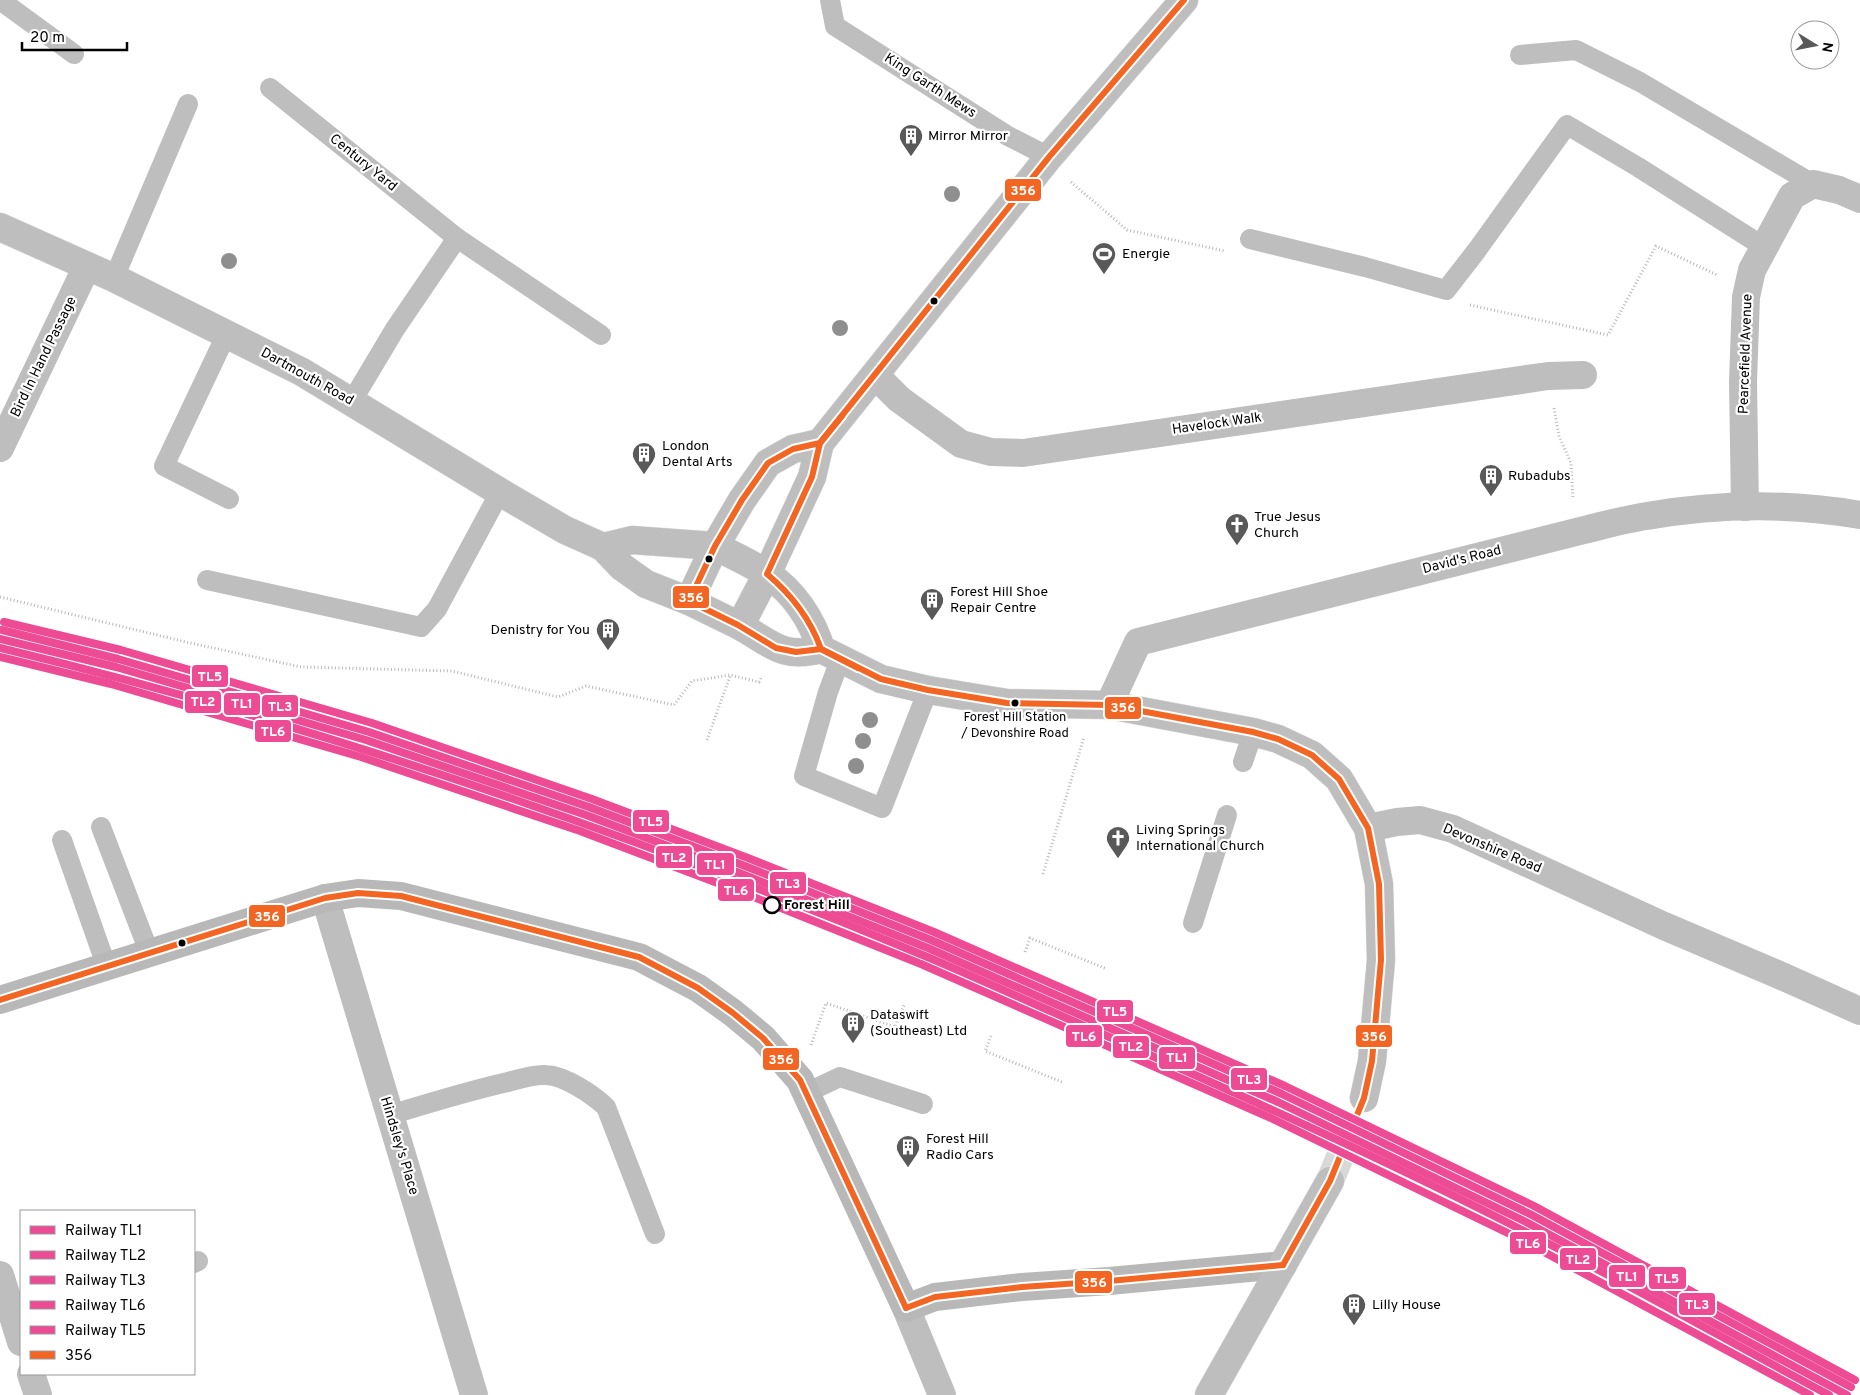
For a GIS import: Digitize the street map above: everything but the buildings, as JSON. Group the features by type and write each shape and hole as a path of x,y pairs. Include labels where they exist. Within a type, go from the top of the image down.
{"main road":[{"path":"740,626 767,574 812,478 820,443 1049,157 1184,0"},
{"path":"1813,184 1838,190 1860,199"},
{"name":"Pearcefield Avenue","path":"1745,507 1743,382 1746,297 1752,270 1792,196 1813,184"},
{"name":"Dartmouth Road","path":"0,228 114,278 302,372 565,530 603,547 622,567 646,584 689,601"},
{"name":"Bird In Hand Passage","path":"0,448 87,266"},
{"name":"Havelock Walk","path":"875,376 899,399 961,444 991,452 1023,453 1548,376 1583,375"},
{"path":"820,443 793,449 768,463 745,494 715,546 689,601 740,626 776,648 804,654 830,654 881,679 928,690 1007,703 1101,705 1253,732 1278,739 1312,755 1339,779 1368,828 1380,884 1381,960 1372,1060 1364,1098"},
{"name":"David's Road","path":"1101,705 1138,642 1584,530 1646,516 1700,509 1745,507 1831,510 1860,515"},
{"path":"603,547 632,540 715,546 767,574 787,592 804,612 830,654"},
{"name":"Devonshire Road","path":"1368,828 1397,822 1420,820 1453,829 1664,926 1860,1011"},
{"path":"0,1000 325,898 358,893 401,896 639,957 698,988 733,1013 763,1038 803,1086 906,1308 942,1395"},
{"name":"Hindsley's Place","path":"325,898 474,1395"},
{"path":"1209,1395 1330,1180"},
{"path":"906,1308 935,1297 1022,1287 1283,1265"},
{"path":"0,1275 20,1335"},
{"path":"31,1375 38,1395"}],"lane":[{"path":"0,0 74,54"},
{"name":"King Garth Mews","path":"830,0 835,26 1008,136 1049,157"},
{"path":"1520,55 1576,50 1640,82 1813,184"},
{"name":"Century Yard","path":"270,88 456,238 601,335"},
{"path":"114,278 188,104"},
{"path":"1250,239 1365,267 1446,290 1567,126 1638,167 1764,247"},
{"path":"352,401 395,329 456,238"},
{"path":"227,333 164,466 229,500"},
{"path":"207,580 421,627 438,609 500,492"},
{"path":"830,654 828,692 804,776 882,808 928,690"},
{"path":"1243,762 1253,732"},
{"path":"1193,923 1227,814"},
{"path":"101,827 149,952"},
{"path":"62,840 106,966"},
{"path":"390,1115 471,1090 516,1080 546,1075 570,1082 592,1094 606,1107 655,1234"},
{"path":"803,1086 840,1077 922,1104"}],"path":[{"path":"1548,376 1559,436 1571,463 1573,503 1584,530"},
{"path":"0,597 186,642 301,667 452,671 558,697 586,686 674,705 692,681 730,675 759,682 763,673"},
{"path":"707,740 730,675"},
{"path":"1043,874 1101,705"},
{"path":"1025,952 1030,938 1107,969"},
{"path":"803,1086 826,1003 895,1027 904,1004"},
{"path":"991,1036 985,1051 1062,1082"}],"tunnel":[{"path":"1330,1181 1364,1098"}],"rail line":[{"name":"TL5","path":"4,622 121,650 372,723 592,799 748,858 934,932 1285,1086 1534,1206 1855,1380"},
{"name":"TL3","path":"2,630 118,659 369,732 589,807 745,866 931,940 1282,1094 1530,1214 1851,1387"},
{"name":"TL1","path":"0,639 116,667 366,740 586,815 742,874 928,948 1278,1102 1526,1222 1847,1395"},
{"name":"TL2","path":"0,648 236,711 468,784 698,866 925,956 1252,1101 1415,1177 1599,1270 1829,1395"},
{"name":"TL6","path":"0,657 111,684 361,757 580,831 736,890 921,964 1271,1118 1518,1238 1810,1395"}],"transit line":[{"name":"356","path":"1184,0 1049,157 820,443 793,449 768,463 742,500 715,546 689,601 738,625 776,648 796,652 821,649 881,679 928,690 1007,703 1109,705 1253,732 1278,739 1312,755 1339,779 1368,828 1379,884 1381,960 1372,1061 1364,1098 1330,1181 1283,1265"},
{"name":"356","path":"842,416 820,443 812,477 767,574 784,590 806,617 821,649 858,668"},
{"name":"356","path":"0,1000 325,898 358,893 401,896 639,957 698,988 733,1013 763,1038 800,1080 906,1308"},
{"name":"356","path":"906,1308 935,1297 1022,1287 1283,1265"}],"place":[{"name":"Mirror Mirror","path":"911,157"},
{"name":"Energie","path":"1104,275"},
{"name":"London Dental Arts","path":"644,475"},
{"name":"Rubadubs","path":"1491,497"},
{"name":"True Jesus Church","path":"1237,546"},
{"name":"Forest Hill Shoe Repair Centre","path":"932,621"},
{"name":"Denistry for You","path":"608,651"},
{"name":"Forest Hill Station / Devonshire Road","path":"1015,703"},
{"name":"Living Springs International Church","path":"1118,859"},
{"name":"Forest Hill","path":"772,905"},
{"name":"Dataswift (Southeast) Ltd","path":"853,1044"},
{"name":"Forest Hill Radio Cars","path":"908,1168"},
{"name":"Lilly House","path":"1354,1326"}]}
